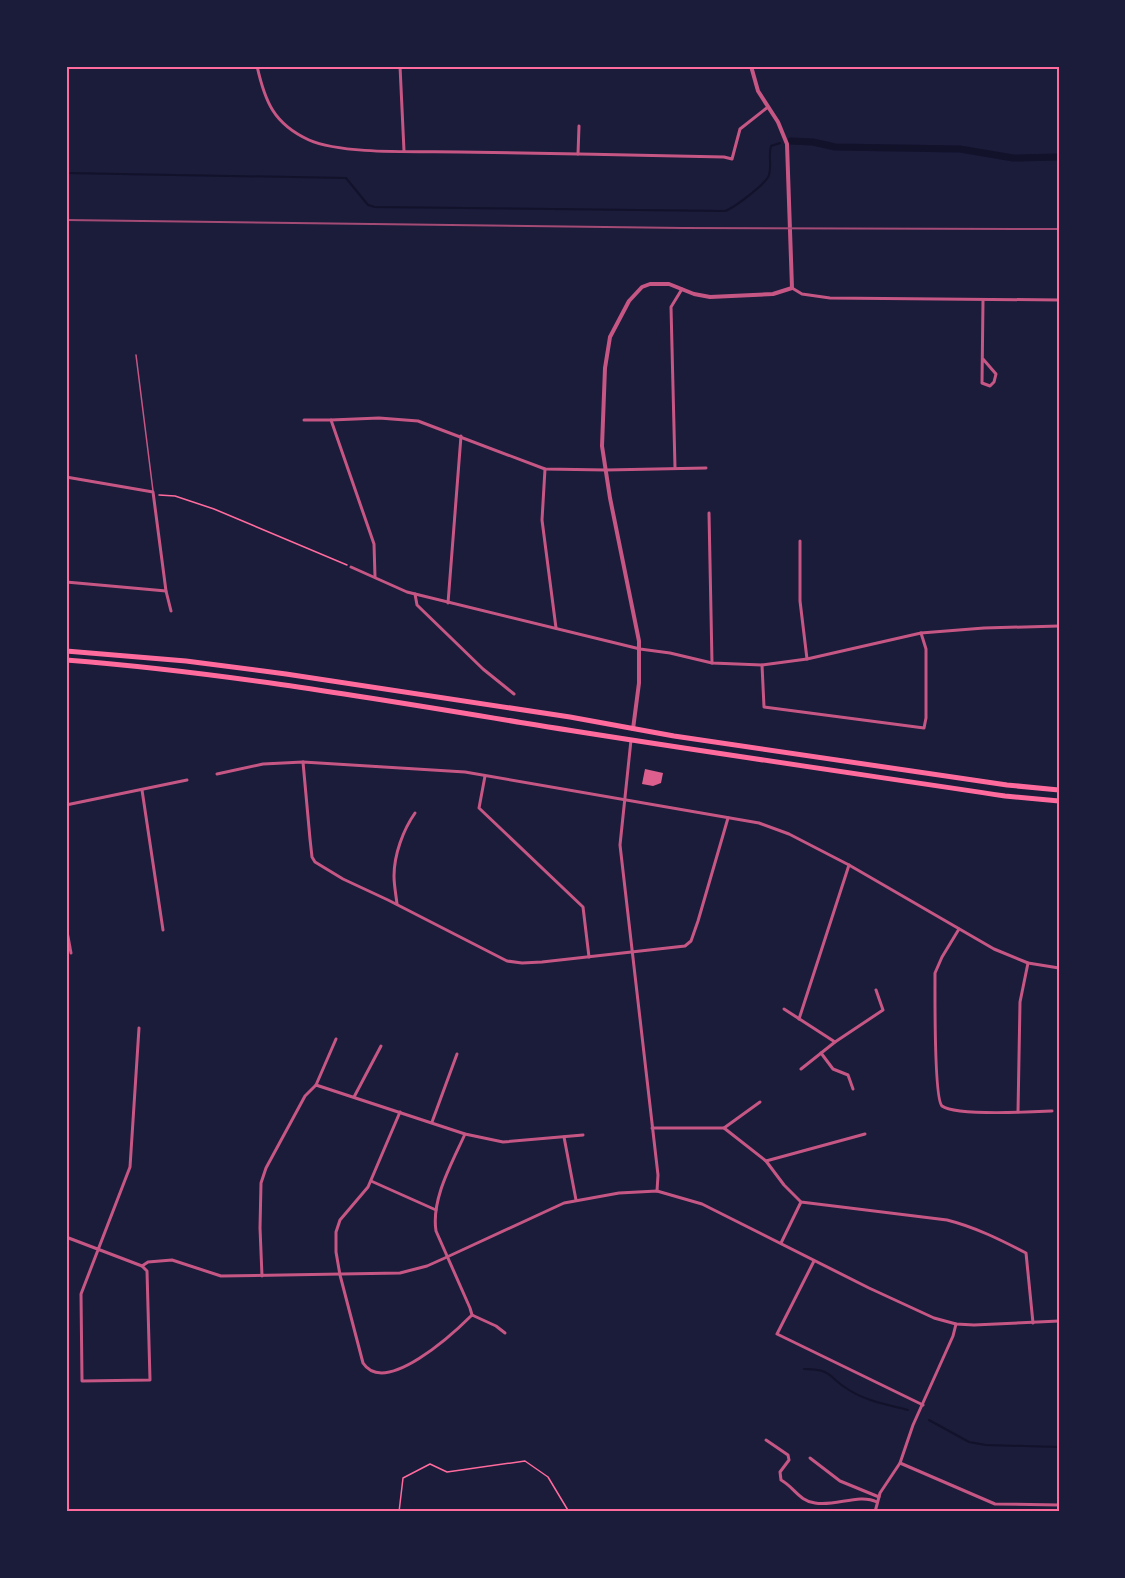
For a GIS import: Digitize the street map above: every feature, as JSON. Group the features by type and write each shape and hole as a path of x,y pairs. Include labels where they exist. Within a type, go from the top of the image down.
{"highway":[{"path":"66,651 167,659 286,674 570,717 687,738 1007,785 1059,790"},
{"path":"66,660 190,671 302,686 676,747 1005,796 1059,801"},
{"path":"631,738 633,729"}],"street":[{"path":"257,66 263,95 276,116 291,130 311,141 337,147 404,151 724,157 732,159 740,129 768,107"},
{"path":"400,66 404,151"},
{"path":"752,66 758,92 782,130 787,144 792,288"},
{"path":"578,154 579,126"},
{"path":"633,729 639,683 640,650 602,446 605,368 609,343 615,325 629,301 642,287 650,284 669,284 710,297 773,294 792,288 802,294 830,298 1059,300"},
{"path":"675,468 671,307 682,289"},
{"path":"983,300 982,383 990,386 996,374 983,359"},
{"path":"304,420 404,418 430,424 545,469 706,468"},
{"path":"331,420 374,544 375,576"},
{"path":"448,603 461,436"},
{"path":"545,469 542,520 556,628"},
{"path":"66,477 153,492 166,591 171,611"},
{"path":"710,513 712,663"},
{"path":"800,541 800,601 807,658"},
{"path":"351,567 415,594 448,603 640,650 670,653 712,663 762,665 807,658 921,633 984,628 1059,626"},
{"path":"66,582 166,591"},
{"path":"415,594 417,605 475,661 514,694"},
{"path":"762,665 764,707 924,728 926,649 921,633"},
{"path":"631,738 620,845 658,1175 657,1191"},
{"path":"303,762 312,857 315,862 344,879 513,962 542,962 685,946 691,941 728,818"},
{"path":"217,774 263,765 303,762 436,770 485,776 768,825 849,865 994,949 1028,963 1059,968"},
{"path":"485,776 479,808 583,907 589,957"},
{"path":"66,805 187,780"},
{"path":"142,790 163,930"},
{"path":"397,904 394,875 402,837 415,813"},
{"path":"799,1019 849,865"},
{"path":"66,926 71,953"},
{"path":"959,929 942,957 936,973 939,1103 960,1112 1052,1111"},
{"path":"1018,1112 1020,1002 1028,963"},
{"path":"801,1069 835,1042 883,1010 876,990"},
{"path":"784,1009 835,1042"},
{"path":"66,1237 98,1250 142,1266 147,1271 150,1380 82,1380 81,1294 98,1250 130,1167 139,1028"},
{"path":"262,1275 261,1183 266,1168 305,1096 310,1089 316,1086 336,1039"},
{"path":"354,1097 381,1046"},
{"path":"821,1053 832,1069 848,1075 853,1089"},
{"path":"432,1122 457,1054"},
{"path":"316,1086 465,1134 503,1142 583,1135"},
{"path":"652,1128 724,1128 759,1102"},
{"path":"400,1112 371,1181 340,1220 335,1242 340,1275 363,1362 373,1371 387,1372 408,1365 428,1352 472,1315"},
{"path":"724,1128 766,1161 784,1185 801,1202 947,1220 962,1224 1026,1253 1033,1323"},
{"path":"465,1134 442,1189 436,1210 436,1231 472,1315 496,1326 505,1333"},
{"path":"766,1161 865,1134"},
{"path":"564,1137 576,1200"},
{"path":"371,1181 436,1210"},
{"path":"142,1266 148,1262 172,1260 221,1276 400,1273 427,1266 553,1207 576,1200 619,1193 657,1191 702,1204 934,1318 956,1324 1059,1321"},
{"path":"781,1243 801,1202"},
{"path":"814,1260 777,1334 923,1405"},
{"path":"875,1512 879,1497 900,1463 956,1324"},
{"path":"766,1440 788,1455 789,1460 780,1472 781,1480 789,1484 804,1500 816,1504 855,1500 877,1502"},
{"path":"810,1458 840,1481 879,1497"},
{"path":"900,1463 995,1504 1059,1505"}],"lane":[{"path":"136,355 153,492"}],"path":[{"path":"158,495 175,496 214,509 351,567"},
{"path":"399,1512 403,1478 430,1464 447,1472 525,1461 548,1477 569,1512"}],"building":[{"path":"645,769 663,773 661,783 653,786 642,784"}],"waterway":[{"path":"791,141 813,142 835,147 960,149 1013,158 1059,157"},
{"path":"66,173 346,178 368,205 375,207 725,211 763,184 770,171 771,146 780,143"},
{"path":"804,1369 826,1372 842,1386 856,1394 908,1410"},
{"path":"929,1420 969,1442 986,1445 1059,1447"}],"railway":[{"path":"66,220 683,228 1059,229"}]}
